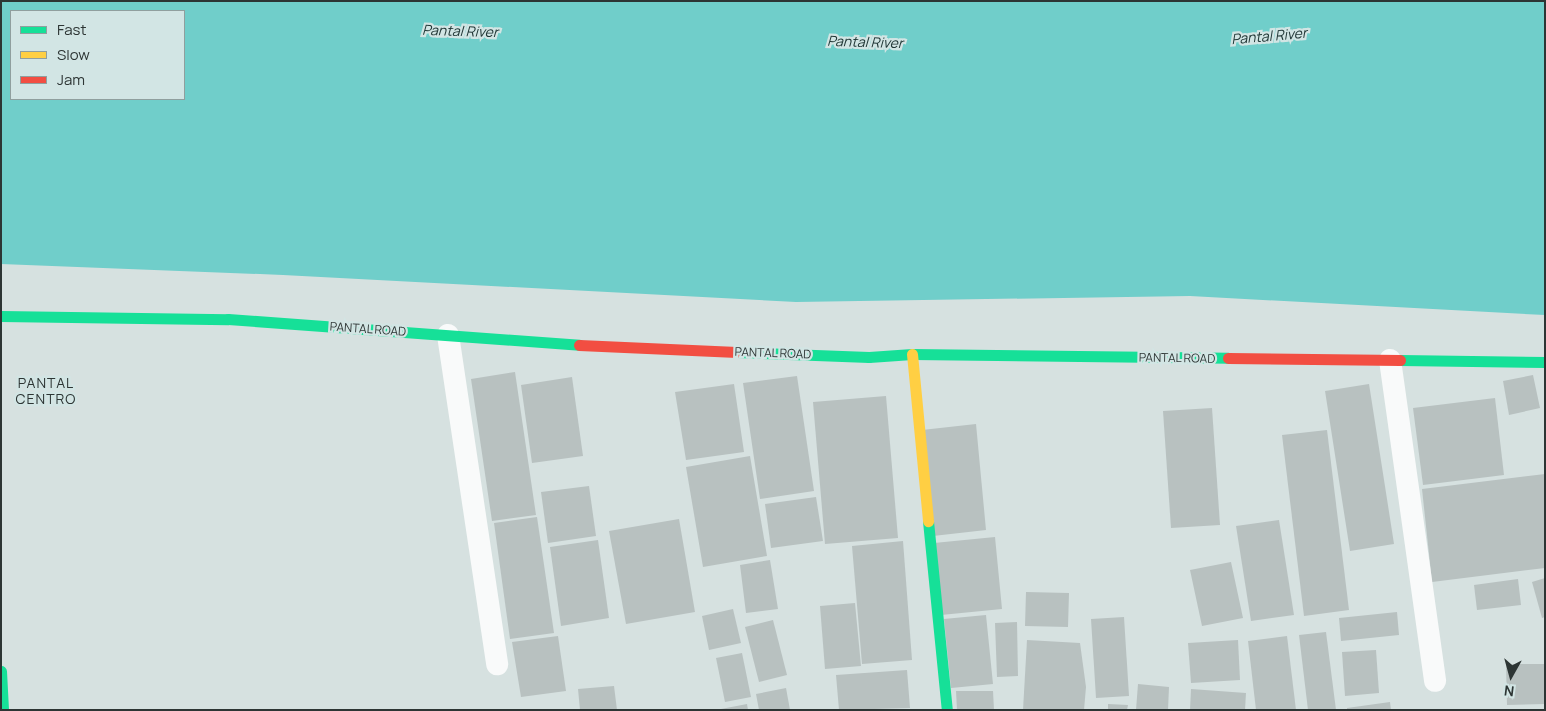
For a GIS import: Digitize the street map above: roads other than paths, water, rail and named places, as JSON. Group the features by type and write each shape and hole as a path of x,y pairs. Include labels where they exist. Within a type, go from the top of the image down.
{"street":[{"name":"PANTAL ROAD","path":"1,316 228,319 577,345 830,356 912,354 1545,362"},
{"path":"912,354 947,710"},
{"path":"1,671 3,710"}],"lane":[{"path":"448,335 497,664"},
{"path":"1390,360 1435,680"}],"water":[{"name":"Pantal River","path":"1,1 1545,1 1545,315 1190,296 796,302 283,275 1,264"}],"district":[{"name":"PANTAL CENTRO","path":"46,392"}]}
